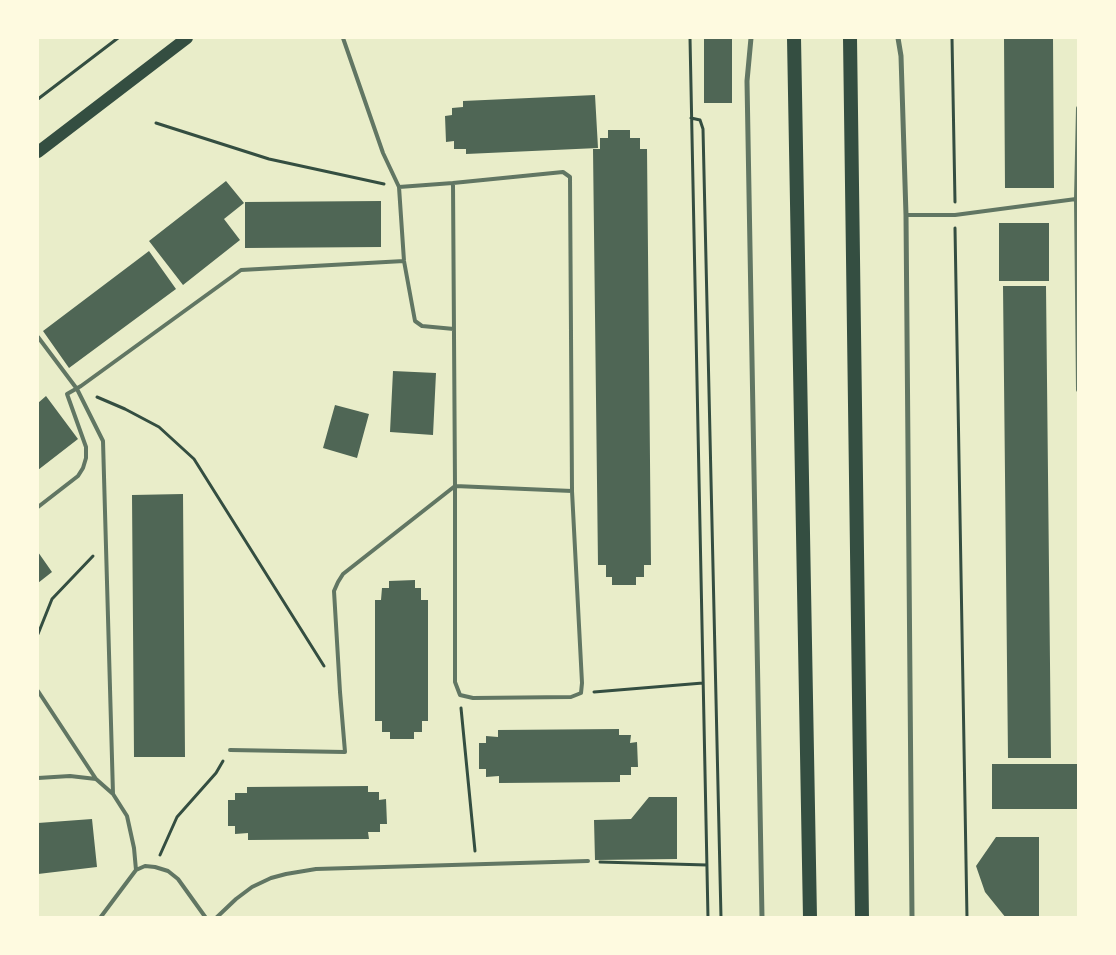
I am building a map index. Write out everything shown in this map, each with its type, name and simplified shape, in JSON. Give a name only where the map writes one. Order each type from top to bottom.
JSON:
[{"type":"highway","points":[[794,38],[810,918]]},
{"type":"highway","points":[[850,38],[862,918]]},
{"type":"main road","points":[[38,152],[187,38]]},
{"type":"street","points":[[750,38],[746,80],[762,918]]},
{"type":"street","points":[[898,38],[901,56],[906,214],[912,918]]},
{"type":"lane","points":[[343,38],[383,153],[399,187],[404,261],[415,321],[422,326],[454,329]]},
{"type":"lane","points":[[1078,108],[1076,199],[1078,390]]},
{"type":"lane","points":[[399,187],[563,172],[570,178],[572,492],[582,683],[581,693],[571,697],[473,698],[460,695],[455,682],[453,183]]},
{"type":"lane","points":[[906,214],[955,215],[1076,199]]},
{"type":"lane","points":[[38,507],[78,476],[86,458],[86,447],[67,394],[241,270],[404,261]]},
{"type":"lane","points":[[38,337],[79,387],[103,441],[113,794]]},
{"type":"lane","points":[[230,750],[345,752],[334,591],[343,574],[455,486],[572,492]]},
{"type":"lane","points":[[38,691],[96,779],[113,794],[127,816],[134,848],[136,870]]},
{"type":"lane","points":[[38,778],[70,776],[96,779]]},
{"type":"lane","points":[[216,918],[252,887],[271,878],[316,869],[588,861]]},
{"type":"lane","points":[[100,918],[136,870],[145,866],[168,871],[178,879],[206,918]]},
{"type":"path","points":[[38,100],[118,38]]},
{"type":"path","points":[[690,38],[708,918]]},
{"type":"path","points":[[952,38],[967,918]]},
{"type":"path","points":[[691,118],[700,120],[703,129],[721,918]]},
{"type":"path","points":[[156,124],[269,159],[399,187]]},
{"type":"path","points":[[79,387],[99,399],[125,409],[159,427],[194,459],[340,692]]},
{"type":"path","points":[[38,634],[52,599],[106,543]]},
{"type":"path","points":[[581,693],[703,683]]},
{"type":"path","points":[[460,695],[476,864]]},
{"type":"path","points":[[155,867],[177,816],[216,773],[230,750]]},
{"type":"path","points":[[588,861],[707,865]]},
{"type":"building","points":[[704,38],[732,38],[732,103],[704,103]]},
{"type":"building","points":[[1004,38],[1053,38],[1054,188],[1005,188]]},
{"type":"building","points":[[595,95],[598,148],[466,154],[466,149],[454,149],[454,141],[446,142],[445,116],[452,115],[452,108],[463,107],[463,101]]},
{"type":"building","points":[[608,130],[630,130],[630,138],[640,138],[640,149],[647,149],[651,565],[644,565],[644,577],[636,577],[636,585],[612,585],[612,577],[606,577],[606,565],[598,565],[593,149],[600,149],[600,138],[608,138]]},
{"type":"building","points":[[226,181],[244,203],[224,219],[240,240],[183,285],[149,241]]},
{"type":"building","points":[[381,201],[381,247],[245,248],[245,202]]},
{"type":"building","points":[[999,223],[1049,223],[1049,281],[999,281]]},
{"type":"building","points":[[149,251],[176,289],[69,368],[43,331]]},
{"type":"building","points":[[1003,286],[1046,286],[1051,758],[1008,758]]},
{"type":"building","points":[[393,371],[436,373],[433,435],[390,432]]},
{"type":"building","points":[[46,396],[78,439],[38,470],[38,403]]},
{"type":"building","points":[[335,405],[369,414],[357,458],[323,448]]},
{"type":"building","points":[[183,494],[185,757],[134,757],[132,495]]},
{"type":"building","points":[[38,552],[52,572],[38,583]]},
{"type":"building","points":[[415,580],[415,588],[421,588],[421,600],[428,600],[428,721],[422,721],[422,732],[414,732],[414,739],[390,739],[390,732],[382,732],[382,721],[375,721],[375,600],[381,600],[382,588],[389,588],[389,581]]},
{"type":"building","points":[[619,729],[619,735],[631,735],[630,743],[637,742],[638,767],[631,767],[631,775],[620,775],[620,782],[499,783],[499,776],[486,777],[486,769],[479,769],[479,743],[486,743],[486,736],[498,737],[498,730]]},
{"type":"building","points":[[992,764],[1078,764],[1078,809],[992,809]]},
{"type":"building","points":[[368,786],[368,792],[379,792],[379,800],[386,799],[387,824],[380,824],[380,832],[368,832],[369,839],[248,840],[248,833],[235,834],[235,826],[228,826],[228,800],[235,800],[235,793],[247,793],[247,787]]},
{"type":"building","points":[[649,797],[677,797],[677,859],[595,860],[594,820],[631,819]]},
{"type":"building","points":[[92,819],[97,867],[38,874],[38,823]]},
{"type":"building","points":[[996,837],[1039,837],[1039,918],[1006,918],[985,892],[976,866]]}]
